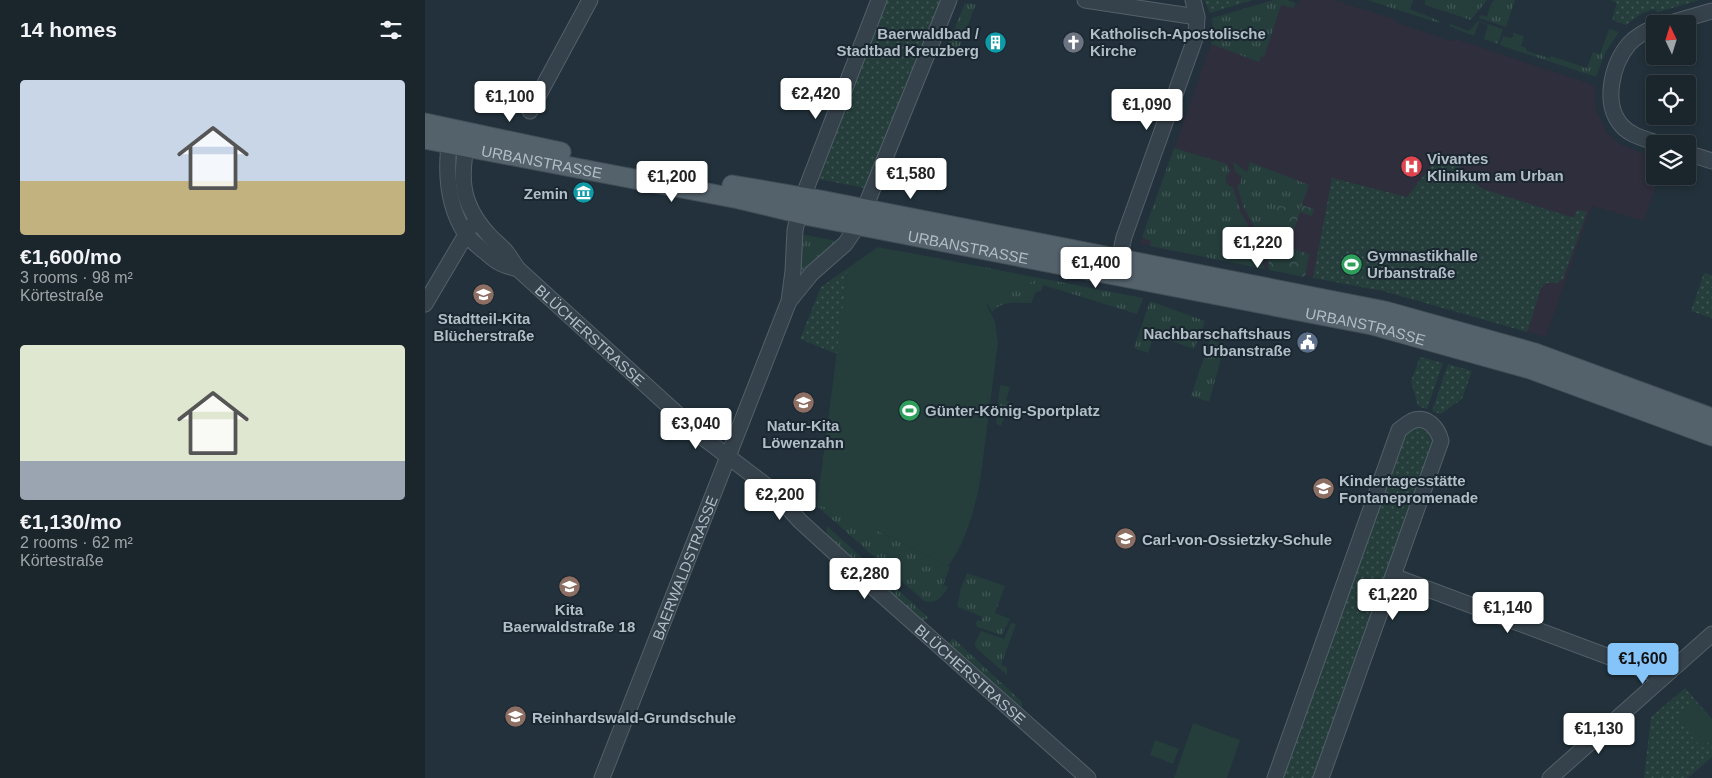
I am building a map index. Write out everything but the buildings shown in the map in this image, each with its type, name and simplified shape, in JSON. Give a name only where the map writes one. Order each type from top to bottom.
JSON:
[{"type":"main road","points":[[425,123],[459,138]]},
{"type":"main road","name":"URBANSTRASSE","points":[[459,138],[729,197],[801,205],[1117,267],[1396,331],[1530,369],[1712,436]]},
{"type":"main road","points":[[425,139],[459,138]]},
{"type":"main road","name":"URBANSTRASSE","points":[[1117,267],[1363,306],[1409,317],[1548,358],[1712,418]]},
{"type":"street","points":[[530,111],[590,0]]},
{"type":"street","name":"BAERWALDSTRASSE","points":[[602,778],[789,301],[795,230],[801,205],[879,0]]},
{"type":"street","name":"BAERWALDSTRASSE","points":[[789,301],[812,273],[845,244],[862,217],[949,0]]},
{"type":"street","points":[[1085,0],[1197,17]]},
{"type":"street","points":[[1117,267],[1124,237],[1196,36],[1197,17],[1193,0]]},
{"type":"street","points":[[1696,16],[1712,11]]},
{"type":"street","points":[[1646,33],[1629,44],[1621,56],[1613,78],[1611,102],[1615,117],[1629,132],[1646,139]]},
{"type":"street","name":"BLÜCHERSTRASSE","points":[[459,138],[464,191],[476,219],[489,236],[507,252],[518,269],[705,438],[772,490],[796,516],[847,564],[1088,778]]},
{"type":"street","name":"BLÜCHERSTRASSE","points":[[459,138],[447,162],[449,189],[455,213],[465,234],[498,263],[518,269]]},
{"type":"street","points":[[1696,156],[1712,161]]},
{"type":"street","points":[[425,304],[465,234],[476,219]]},
{"type":"street","points":[[1275,778],[1399,430],[1411,421],[1425,421],[1431,423],[1439,433],[1441,441],[1321,778]]},
{"type":"street","points":[[1393,576],[1663,677]]},
{"type":"street","points":[[1550,778],[1712,634]]},
{"type":"shaded area","name":"Vivantes Klinikum am Urban","points":[[1273,0],[1287,0],[1299,4],[1301,0],[1335,0],[1394,19],[1395,22],[1451,41],[1456,39],[1594,85],[1597,111],[1607,133],[1620,144],[1646,154],[1646,185],[1656,185],[1644,221],[1592,206],[1546,337],[1383,291],[1140,244],[1211,44],[1212,18]]},
{"type":"green space","points":[[883,0],[946,0],[870,189],[812,178]]},
{"type":"green space","points":[[1204,0],[1253,0],[1210,13]]},
{"type":"green space","points":[[1273,0],[1287,0],[1296,3],[1293,8],[1281,5],[1264,57],[1261,56],[1259,62],[1211,44],[1212,18]]},
{"type":"green space","points":[[1367,0],[1413,0],[1410,9],[1439,21],[1439,23]]},
{"type":"green space","points":[[1425,0],[1487,0],[1471,20],[1425,5]]},
{"type":"green space","points":[[1494,0],[1515,0],[1506,27],[1479,18],[1481,15],[1487,17]]},
{"type":"green space","points":[[1610,0],[1700,0],[1658,12],[1653,9],[1639,15],[1626,25],[1612,20],[1617,3]]},
{"type":"green space","points":[[965,3],[976,4],[956,56],[945,52]]},
{"type":"green space","points":[[1478,21],[1503,29],[1498,44],[1484,39],[1488,25],[1479,22],[1474,36],[1449,26],[1450,24],[1469,31]]},
{"type":"green space","points":[[1609,29],[1619,32],[1605,53],[1596,77],[1500,45],[1503,36],[1512,38],[1514,33],[1524,36],[1521,46],[1526,48],[1527,51],[1549,58],[1551,56],[1587,68],[1593,52],[1600,54]]},
{"type":"green space","points":[[1174,148],[1227,164],[1230,172],[1226,176],[1226,182],[1233,187],[1241,213],[1260,246],[1264,269],[1150,246],[1151,241],[1142,237]]},
{"type":"green space","points":[[1440,155],[1453,161],[1483,189],[1574,218],[1577,210],[1587,212],[1563,279],[1556,283],[1546,283],[1541,288],[1527,332],[1383,291],[1313,278],[1332,178],[1407,197]]},
{"type":"green space","points":[[1233,162],[1247,172],[1250,162],[1309,185],[1300,210],[1277,205],[1268,258],[1263,244],[1243,206],[1237,186],[1241,183],[1241,176],[1235,171]]},
{"type":"green space","points":[[1277,205],[1300,210],[1302,205],[1314,209],[1312,216],[1300,212],[1288,247],[1309,254],[1305,277],[1269,270],[1268,258]]},
{"type":"green space","points":[[800,234],[837,241],[803,271],[801,270]]},
{"type":"green space","points":[[878,247],[859,514],[876,530],[950,567],[943,585],[948,587],[941,597],[932,602],[924,601],[817,506],[848,268]]},
{"type":"green space","name":"Günter-König-Sportplatz","points":[[878,247],[1039,279],[986,303],[995,322],[998,342],[980,482],[964,537],[948,566],[876,530],[859,518],[859,514],[833,512],[833,508],[817,506],[848,268]]},
{"type":"green space","points":[[895,250],[1143,298],[1137,314],[1043,285],[1041,291],[1036,292],[1031,303],[1005,304],[992,312],[988,305]]},
{"type":"green space","points":[[848,268],[837,354],[800,339],[821,287]]},
{"type":"green space","points":[[1704,273],[1712,275],[1712,318],[1691,311]]},
{"type":"green space","points":[[1150,301],[1205,321],[1194,349],[1154,335],[1148,353],[1134,348]]},
{"type":"green space","points":[[1210,340],[1225,344],[1209,402],[1191,396]]},
{"type":"green space","points":[[1420,357],[1443,363],[1427,409],[1418,406],[1411,381]]},
{"type":"green space","points":[[1448,364],[1472,371],[1462,399],[1441,414],[1432,411]]},
{"type":"green space","points":[[1000,385],[1010,387],[1006,400],[1010,402],[1001,426],[996,424]]},
{"type":"green space","points":[[1412,428],[1426,429],[1430,433],[1432,445],[1314,778],[1282,778],[1405,435]]},
{"type":"green space","points":[[827,526],[929,618],[921,621],[826,537]]},
{"type":"green space","points":[[967,573],[1005,586],[995,613],[1010,619],[1002,635],[977,627],[977,620],[981,621],[983,617],[958,607],[960,591]]},
{"type":"green space","points":[[1011,623],[1016,624],[1001,665],[1007,667],[1007,675],[976,648],[975,643],[981,631],[1004,639]]},
{"type":"green space","points":[[953,638],[1022,702],[1022,711],[947,645]]},
{"type":"green space","points":[[1685,688],[1712,719],[1712,757],[1688,778],[1644,778],[1651,717]]},
{"type":"green space","points":[[1694,702],[1712,723],[1712,739],[1702,748],[1675,717]]},
{"type":"green space","points":[[1193,723],[1240,740],[1227,778],[1174,778]]},
{"type":"green space","points":[[1155,740],[1179,749],[1173,764],[1150,755]]},
{"type":"place","name":"Baerwaldbad / Stadtbad Kreuzberg","points":[[995,42]]},
{"type":"place","name":"Katholisch-Apostolische Kirche","points":[[1074,42]]},
{"type":"place","name":"Vivantes Klinikum am Urban","points":[[1411,167]]},
{"type":"place","name":"Zemin","points":[[584,193]]},
{"type":"place","name":"Gymnastikhalle Urbanstraße","points":[[1351,264]]},
{"type":"place","name":"Stadtteil-Kita Blücherstraße","points":[[484,295]]},
{"type":"place","name":"Nachbarschaftshaus Urbanstraße","points":[[1307,342]]},
{"type":"place","name":"Natur-Kita Löwenzahn","points":[[803,402]]},
{"type":"place","name":"Günter-König-Sportplatz","points":[[909,410]]},
{"type":"place","name":"Kindertagesstätte Fontanepromenade","points":[[1323,489]]},
{"type":"place","name":"Carl-von-Ossietzky-Schule","points":[[1126,539]]},
{"type":"place","name":"Kita Baerwaldstraße 18","points":[[569,586]]},
{"type":"place","name":"Reinhardswald-Grundschule","points":[[516,717]]}]
